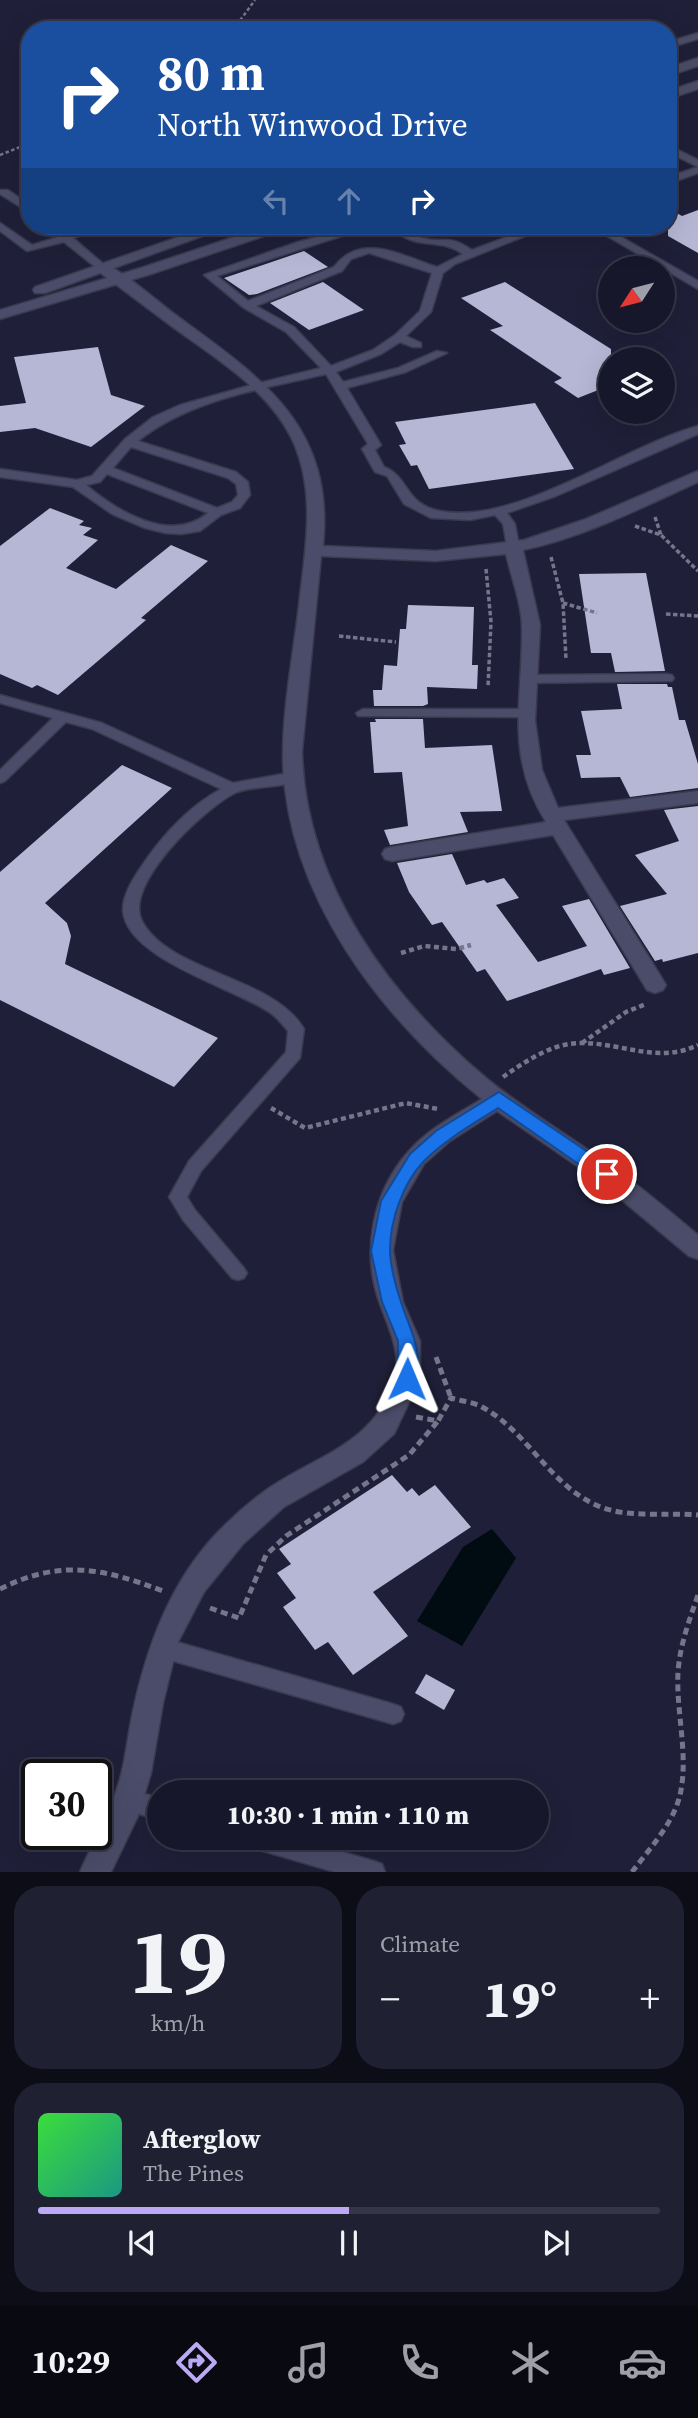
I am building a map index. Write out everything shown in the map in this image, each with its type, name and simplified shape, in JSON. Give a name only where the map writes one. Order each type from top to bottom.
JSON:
[{"type":"street","points":[[677,69],[698,62]]},
{"type":"street","points":[[677,93],[698,85]]},
{"type":"street","points":[[0,306],[197,235]]},
{"type":"street","points":[[0,315],[252,235]]},
{"type":"street","points":[[103,268],[259,386],[285,415],[300,438],[310,464],[316,490],[313,550],[295,727],[294,777],[300,820],[314,868],[337,918],[368,967],[408,1017],[447,1056],[519,1116],[607,1174],[698,1249]]},
{"type":"street","points":[[313,550],[384,557],[456,555],[513,546],[554,537],[605,518],[698,476]]},
{"type":"street","points":[[513,546],[531,625],[526,713],[532,770],[554,821],[655,985]]},
{"type":"street","points":[[392,854],[554,821],[698,797]]},
{"type":"street","points":[[95,1872],[128,1800],[163,1648],[194,1583],[233,1535],[275,1499],[354,1454],[385,1426],[407,1379],[408,1341],[391,1302],[381,1251],[390,1201],[416,1158],[442,1135],[464,1121],[493,1094]]},
{"type":"lane","points":[[677,42],[698,36]]},
{"type":"lane","points":[[677,153],[698,164]]},
{"type":"lane","points":[[677,178],[698,170]]},
{"type":"lane","points":[[4,192],[21,204]]},
{"type":"lane","points":[[0,205],[15,200]]},
{"type":"lane","points":[[0,226],[31,249],[76,235]]},
{"type":"lane","points":[[64,235],[103,268]]},
{"type":"lane","points":[[326,235],[209,275],[248,306],[294,332],[343,387],[375,445]]},
{"type":"lane","points":[[348,235],[369,248],[438,271]]},
{"type":"lane","points":[[409,235],[419,241],[453,242],[471,254]]},
{"type":"lane","points":[[0,473],[77,484],[96,479],[129,442],[157,420],[184,408],[259,386],[330,370],[377,352],[399,337],[425,312],[438,271],[451,262],[521,235]]},
{"type":"lane","points":[[610,235],[698,286]]},
{"type":"lane","points":[[248,306],[338,269],[347,257],[369,248]]},
{"type":"lane","points":[[399,337],[417,345]]},
{"type":"lane","points":[[343,387],[402,370],[441,353]]},
{"type":"lane","points":[[388,452],[385,446],[375,445],[368,449],[379,470],[393,469],[407,500],[423,511],[454,518],[498,510],[554,493],[698,430]]},
{"type":"lane","points":[[77,484],[96,501],[164,530],[181,531],[199,527],[217,512],[236,505],[244,495],[242,482],[232,475],[129,442]]},
{"type":"lane","points":[[104,470],[217,512]]},
{"type":"lane","points":[[498,510],[509,524],[513,546]]},
{"type":"lane","points":[[527,678],[667,678]]},
{"type":"lane","points":[[0,699],[97,726],[232,788]]},
{"type":"lane","points":[[363,713],[526,713]]},
{"type":"lane","points":[[0,778],[63,717]]},
{"type":"lane","points":[[237,1273],[189,1215],[178,1197],[195,1166],[294,1054],[296,1029],[276,1008],[157,949],[142,934],[131,911],[136,889],[150,864],[203,806],[232,788],[294,777]]},
{"type":"lane","points":[[163,1648],[393,1714]]},
{"type":"lane","points":[[128,1800],[147,1806]]},
{"type":"lane","points":[[298,1850],[374,1872]]},
{"type":"path","points":[[240,21],[255,0]]},
{"type":"path","points":[[0,155],[21,147]]},
{"type":"path","points":[[655,517],[661,535]]},
{"type":"path","points":[[635,526],[661,535],[698,571]]},
{"type":"path","points":[[551,556],[564,603],[566,659]]},
{"type":"path","points":[[485,568],[491,622],[488,687]]},
{"type":"path","points":[[564,603],[597,613]]},
{"type":"path","points":[[666,614],[685,613],[698,616]]},
{"type":"path","points":[[339,636],[396,642]]},
{"type":"path","points":[[401,953],[424,946],[457,949],[471,944]]},
{"type":"path","points":[[582,1043],[626,1012],[655,1001],[655,985]]},
{"type":"path","points":[[493,1094],[512,1070],[556,1047],[582,1043],[666,1055],[698,1045]]},
{"type":"path","points":[[255,1098],[305,1128],[405,1103],[453,1111],[464,1121]]},
{"type":"path","points":[[391,1412],[438,1421],[451,1398],[434,1352]]},
{"type":"path","points":[[451,1398],[481,1406],[508,1426],[570,1490],[598,1506],[646,1513],[698,1515]]},
{"type":"path","points":[[632,1872],[666,1827],[681,1791],[682,1748],[678,1674],[681,1645],[698,1595]]},
{"type":"shaded area","points":[[492,1529],[516,1558],[462,1646],[417,1621],[463,1547]]},
{"type":"building","points":[[698,210],[698,253],[668,236],[677,235],[677,213],[682,216]]},
{"type":"building","points":[[304,251],[328,267],[249,295],[224,278]]},
{"type":"building","points":[[323,282],[364,310],[309,330],[270,303]]},
{"type":"building","points":[[505,282],[608,347],[598,347],[598,390],[578,398],[554,382],[562,378],[490,330],[503,326],[461,298]]},
{"type":"building","points":[[98,347],[111,395],[145,406],[91,447],[35,428],[0,432],[0,406],[26,403],[14,357]]},
{"type":"building","points":[[535,403],[574,469],[429,489],[417,465],[411,466],[399,445],[406,444],[395,422]]},
{"type":"building","points":[[50,508],[84,521],[79,525],[92,528],[83,535],[98,540],[66,568],[116,589],[171,545],[208,561],[141,618],[146,620],[58,695],[37,685],[32,688],[0,674],[0,546]]},
{"type":"building","points":[[646,573],[665,671],[615,672],[611,653],[591,653],[579,574]]},
{"type":"building","points":[[408,605],[474,607],[472,665],[478,665],[477,689],[427,687],[428,704],[423,706],[374,706],[373,690],[382,690],[384,665],[397,666],[400,629],[406,629]]},
{"type":"building","points":[[617,684],[667,684],[672,687],[679,720],[685,720],[698,764],[698,788],[630,797],[620,777],[581,778],[576,755],[591,755],[581,711],[622,709]]},
{"type":"building","points":[[375,719],[423,719],[425,748],[492,745],[502,811],[460,812],[468,832],[390,845],[384,830],[408,826],[402,772],[374,773],[370,722],[376,722]]},
{"type":"building","points":[[122,765],[172,788],[45,903],[67,923],[71,936],[65,964],[218,1038],[174,1087],[0,1000],[0,872]]},
{"type":"building","points":[[698,806],[698,953],[663,962],[662,959],[655,961],[620,906],[667,894],[635,855],[679,841],[664,810]]},
{"type":"building","points":[[452,854],[466,885],[504,878],[519,898],[496,905],[538,962],[587,946],[562,906],[589,899],[630,968],[604,975],[601,969],[507,1001],[485,969],[477,972],[442,922],[432,925],[409,892],[397,863]]},
{"type":"building","points":[[392,1475],[407,1492],[412,1488],[419,1496],[435,1485],[471,1527],[373,1592],[408,1636],[353,1675],[328,1642],[315,1650],[283,1607],[296,1598],[277,1573],[291,1564],[279,1549]]},
{"type":"building","points":[[426,1674],[455,1690],[444,1710],[415,1693]]},
{"type":"route","points":[[407,1379],[408,1341],[391,1302],[381,1251],[390,1201],[416,1158],[442,1135],[499,1099],[519,1116],[607,1174]]}]
